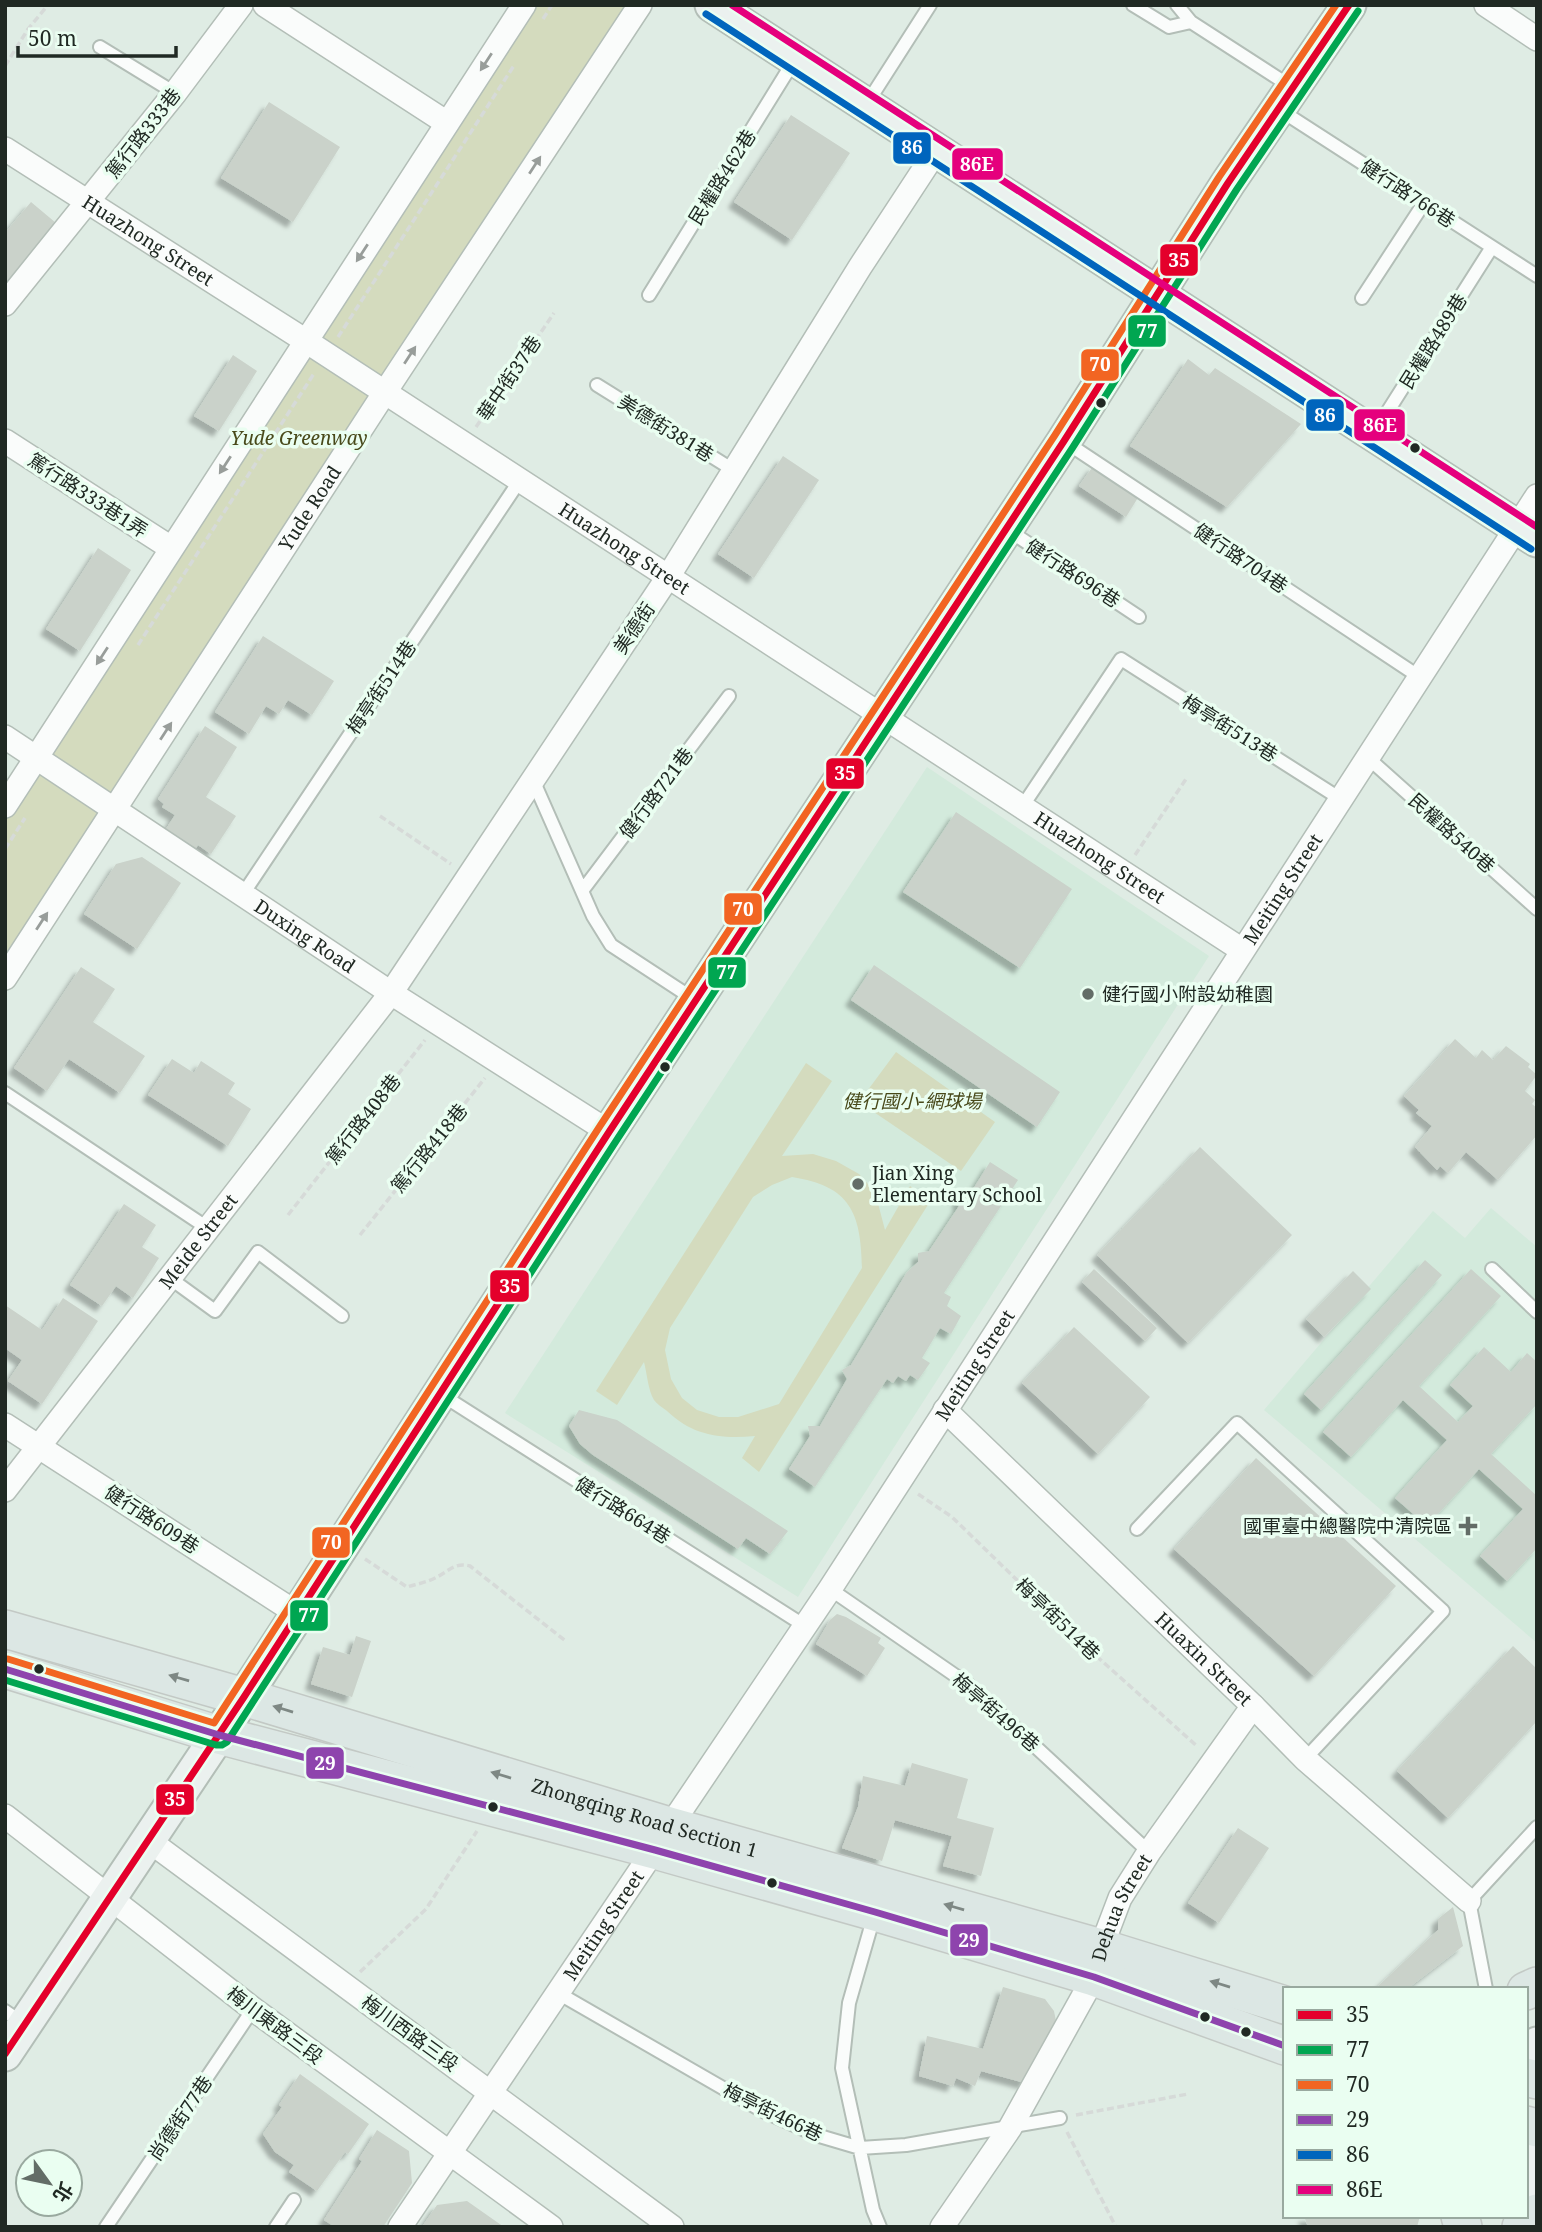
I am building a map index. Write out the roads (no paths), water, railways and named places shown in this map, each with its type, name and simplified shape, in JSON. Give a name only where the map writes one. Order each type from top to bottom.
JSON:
[{"type":"main road","name":"Zhongqing Road Section 1","points":[[5,1629],[244,1697],[875,1912],[1283,2005]]},
{"type":"main road","name":"Zhongqing Road Section 1","points":[[5,1669],[219,1735],[493,1807],[662,1838],[1097,1963],[1283,2045]]},
{"type":"main road","points":[[1521,2227],[1537,2213]]},
{"type":"street","name":"篤行路333巷","points":[[5,304],[175,93],[223,16],[241,5]]},
{"type":"street","points":[[265,5],[447,122]]},
{"type":"street","points":[[5,806],[524,5]]},
{"type":"street","name":"Yude Road","points":[[5,978],[640,5]]},
{"type":"street","points":[[712,5],[1527,533]]},
{"type":"street","points":[[5,2054],[15,2018],[109,1898],[219,1735],[609,1132],[1349,5]]},
{"type":"street","points":[[1486,5],[1537,39]]},
{"type":"street","name":"Huazhong Street","points":[[5,149],[327,354],[1242,950]]},
{"type":"street","name":"美德街","points":[[391,993],[668,577],[860,267],[936,151]]},
{"type":"street","name":"篤行路333巷1弄","points":[[5,441],[172,548]]},
{"type":"street","name":"Meiting Street","points":[[400,2227],[830,1589],[1418,676],[1527,533],[1537,496]]},
{"type":"street","name":"Duxing Road","points":[[5,737],[116,808],[391,993],[609,1132]]},
{"type":"street","name":"Meide Street","points":[[5,1490],[391,993]]},
{"type":"street","name":"Huaxin Street","points":[[944,1410],[1306,1759],[1469,1901]]},
{"type":"street","name":"健行路609巷","points":[[5,1424],[298,1614]]},
{"type":"street","name":"Dehua Street","points":[[942,2227],[1010,2128],[1097,1963],[1120,1898],[1149,1852],[1253,1706]]},
{"type":"street","name":"梅川東路三段","points":[[5,1816],[253,2008],[449,2153],[527,2220],[551,2227]]},
{"type":"street","name":"梅川西路三段","points":[[148,1840],[672,2227]]},
{"type":"street","points":[[1528,2182],[1537,2157]]},
{"type":"lane","points":[[866,105],[930,5]]},
{"type":"lane","points":[[1133,5],[1169,27],[1191,22],[1177,5]]},
{"type":"lane","name":"健行路766巷","points":[[1191,22],[1424,204],[1537,276]]},
{"type":"lane","points":[[100,47],[175,93]]},
{"type":"lane","name":"民權路462巷","points":[[649,295],[795,59]]},
{"type":"lane","points":[[1362,298],[1424,204]]},
{"type":"lane","name":"民權路489巷","points":[[1374,434],[1492,247]]},
{"type":"lane","name":"美德街381巷","points":[[597,385],[735,471]]},
{"type":"lane","name":"健行路704巷","points":[[1064,441],[1418,676]]},
{"type":"lane","name":"梅亭街514巷","points":[[243,894],[520,480]]},
{"type":"lane","name":"健行路696巷","points":[[1006,529],[1139,617]]},
{"type":"lane","name":"梅亭街513巷","points":[[1022,807],[1121,659],[1339,798]]},
{"type":"lane","name":"健行路721巷","points":[[582,891],[730,696]]},
{"type":"lane","name":"民權路540巷","points":[[1367,757],[1537,909]]},
{"type":"lane","points":[[533,780],[593,916],[611,945],[696,1000]]},
{"type":"lane","points":[[5,1093],[209,1229]]},
{"type":"lane","points":[[171,1279],[215,1311],[258,1252],[342,1316]]},
{"type":"lane","points":[[1492,1269],[1537,1312]]},
{"type":"lane","name":"健行路664巷","points":[[440,1394],[805,1626]]},
{"type":"lane","points":[[1137,1529],[1237,1423],[1443,1611],[1306,1759]]},
{"type":"lane","name":"梅亭街496巷","points":[[830,1589],[969,1685],[1149,1852]]},
{"type":"lane","points":[[1486,1987],[1469,1901],[1537,1827]]},
{"type":"lane","points":[[875,1912],[849,2003],[842,2068],[873,2210],[880,2227]]},
{"type":"lane","name":"梅亭街466巷","points":[[558,1993],[761,2110],[816,2135],[860,2148],[906,2146],[1060,2118]]},
{"type":"lane","name":"尚德街77巷","points":[[107,2227],[253,2008]]},
{"type":"lane","points":[[276,2227],[294,2200]]},
{"type":"place","name":"健行國小附設幼稚園","points":[[1088,994]]},
{"type":"place","name":"Jian Xing Elementary School","points":[[858,1184]]},
{"type":"place","name":"國軍臺中總醫院中清院區","points":[[1468,1526]]},
{"type":"park label","name":"Yude Greenway","points":[[299,438]]},
{"type":"park label","name":"健行國小-網球場","points":[[912,1101]]}]
